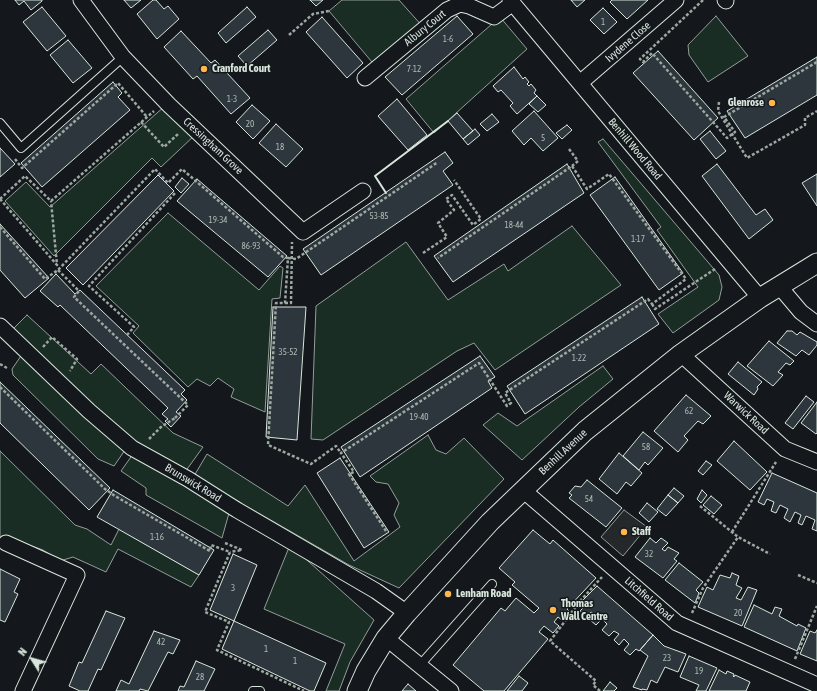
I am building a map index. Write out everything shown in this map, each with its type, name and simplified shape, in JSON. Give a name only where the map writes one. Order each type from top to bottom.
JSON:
[{"type":"street","name":"Cressingham Grove","points":[[81,0],[123,57],[166,101],[303,232],[363,191]]},
{"type":"street","name":"Ivydene Close","points":[[580,83],[676,0]]},
{"type":"street","name":"Benhill Wood Road","points":[[511,2],[760,298]]},
{"type":"street","name":"Albury Court","points":[[365,78],[447,10],[460,4],[469,6],[494,17],[511,2]]},
{"type":"street","name":"Benhill Avenue","points":[[357,691],[366,671],[386,638],[407,613],[490,522],[585,431],[681,354],[760,298],[817,263]]},
{"type":"street","points":[[779,286],[801,312],[817,324]]},
{"type":"street","name":"Brunswick Road","points":[[0,326],[115,435],[137,451],[188,479],[237,510],[376,591],[407,613]]},
{"type":"street","name":"Warwick Road","points":[[681,354],[785,449],[817,462]]},
{"type":"street","name":"Litchfield Road","points":[[523,490],[677,623],[817,685]]},
{"type":"street","points":[[6,543],[77,575],[23,691]]},
{"type":"street","points":[[386,638],[451,691]]},
{"type":"lane","points":[[0,123],[21,148],[123,57]]},
{"type":"lane","points":[[420,665],[492,584]]},
{"type":"lane","points":[[253,691],[260,691]]},
{"type":"path","points":[[703,0],[640,59],[643,62],[652,53],[727,138],[735,132],[724,117],[817,62]]},
{"type":"path","points":[[289,36],[313,14],[329,11]]},
{"type":"path","points":[[118,83],[147,117]]},
{"type":"path","points":[[51,200],[166,101]]},
{"type":"path","points":[[718,102],[718,111],[747,158],[805,125],[805,118],[817,110]]},
{"type":"path","points":[[141,122],[164,147],[189,123]]},
{"type":"path","points":[[438,258],[572,166],[578,161],[569,149]]},
{"type":"path","points":[[0,227],[45,279],[58,270],[155,169],[168,183],[182,169],[283,257],[296,259],[438,162]]},
{"type":"path","points":[[572,166],[587,189],[609,174],[686,279],[652,304]]},
{"type":"path","points":[[25,176],[51,200],[57,265],[0,199],[25,176]]},
{"type":"path","points":[[423,253],[447,236],[438,223],[454,210],[446,199],[452,195],[473,225],[481,219],[454,180]]},
{"type":"path","points":[[127,335],[134,327],[89,286],[176,192]]},
{"type":"path","points":[[292,240],[291,304],[276,303],[268,445],[311,464],[336,446],[354,472],[349,474],[386,531]]},
{"type":"path","points":[[285,303],[288,258]]},
{"type":"path","points":[[341,453],[479,363],[507,406],[511,403],[505,393],[648,299],[655,309],[728,260]]},
{"type":"path","points":[[58,270],[79,291],[74,297],[188,405],[175,418],[161,427],[137,451]]},
{"type":"path","points":[[33,358],[52,337],[77,359],[61,384]]},
{"type":"path","points":[[0,364],[7,368]]},
{"type":"path","points":[[0,387],[105,489],[115,496],[210,551],[211,545],[230,552],[242,550],[225,543]]},
{"type":"path","points":[[732,532],[785,449]]},
{"type":"path","points":[[700,506],[738,537],[770,554]]},
{"type":"path","points":[[685,627],[703,588],[738,537]]},
{"type":"path","points":[[230,552],[205,612],[229,622],[217,650],[304,691]]},
{"type":"path","points":[[600,691],[593,686],[596,681],[550,641],[581,600],[612,566]]},
{"type":"path","points":[[798,575],[817,583]]},
{"type":"path","points":[[789,673],[817,606]]},
{"type":"green space","points":[[342,0],[399,0],[424,28],[377,68],[329,11]]},
{"type":"green space","points":[[716,16],[748,56],[708,82],[689,55],[688,45]]},
{"type":"green space","points":[[500,17],[527,49],[434,133],[406,99]]},
{"type":"green space","points":[[165,106],[196,134],[161,167],[152,158],[54,256],[5,201],[26,182],[50,207]]},
{"type":"green space","points":[[603,139],[719,275],[722,287],[719,300],[673,333],[658,314],[698,287],[657,230],[661,227],[598,142]]},
{"type":"green space","points":[[168,213],[259,290],[280,266],[283,268],[280,298],[272,299],[265,412],[231,397],[234,389],[218,378],[210,386],[197,379],[188,387],[133,333],[139,326],[96,286]]},
{"type":"green space","points":[[572,226],[621,285],[495,370],[474,343],[457,351],[323,440],[311,439],[316,306],[406,242],[448,300],[504,264],[508,271]]},
{"type":"green space","points":[[27,315],[91,374],[101,364],[173,433],[203,447],[185,472],[135,444],[11,331]]},
{"type":"green space","points":[[23,353],[125,450],[114,466],[98,459],[13,375],[12,369]]},
{"type":"green space","points":[[603,366],[613,379],[579,407],[522,460],[483,425],[498,413],[517,426]]},
{"type":"green space","points":[[428,435],[436,450],[446,454],[464,438],[504,479],[399,588],[349,565],[194,476],[207,454],[288,506],[305,485],[354,561],[400,527],[394,515],[399,503],[388,484],[376,482],[370,476]]},
{"type":"green space","points":[[0,451],[75,525],[87,529],[111,545],[119,529],[199,575],[191,587],[118,549],[106,572],[73,557],[60,561],[43,550],[4,536],[0,541]]},
{"type":"green space","points":[[133,454],[186,483],[229,513],[222,538],[146,495],[146,488],[121,471]]},
{"type":"green space","points":[[290,545],[374,620],[350,662],[339,691],[326,691],[345,644],[264,609]]},
{"type":"shaded area","name":"Staff","points":[[624,510],[647,527],[623,556],[601,537]]},
{"type":"building","points":[[15,0],[42,1],[31,10],[24,1],[19,5]]},
{"type":"building","points":[[124,0],[141,0],[131,8]]},
{"type":"building","points":[[153,0],[156,0],[164,9],[168,6],[179,19],[157,39],[137,14]]},
{"type":"building","points":[[310,0],[323,0],[316,6]]},
{"type":"building","points":[[571,0],[585,0],[577,7]]},
{"type":"building","points":[[612,0],[648,0],[627,19],[610,2]]},
{"type":"building","points":[[42,7],[66,36],[47,51],[23,22]]},
{"type":"building","points":[[247,7],[256,17],[226,43],[218,33]]},
{"type":"building","points":[[603,8],[617,22],[604,34],[590,20]]},
{"type":"building","points":[[457,16],[473,34],[402,95],[385,77]]},
{"type":"building","points":[[322,17],[363,63],[347,78],[306,32]]},
{"type":"building","points":[[268,30],[277,40],[247,66],[238,56]]},
{"type":"building","name":"Cranford Court","points":[[181,31],[211,63],[215,60],[250,98],[231,114],[197,76],[193,79],[164,47]]},
{"type":"building","points":[[68,40],[92,68],[73,83],[50,55]]},
{"type":"building","name":"Glenrose","points":[[658,51],[718,118],[694,140],[633,73]]},
{"type":"building","name":"Glenrose","points":[[817,57],[817,95],[745,138],[727,111]]},
{"type":"building","points":[[514,67],[523,79],[525,77],[529,82],[527,84],[529,86],[531,84],[536,90],[534,93],[537,96],[517,114],[510,106],[513,103],[501,90],[498,92],[493,86]]},
{"type":"building","points":[[113,82],[122,93],[118,97],[130,110],[42,187],[21,163]]},
{"type":"building","points":[[537,96],[546,105],[538,112],[529,104]]},
{"type":"building","points":[[397,99],[427,135],[408,150],[378,116]]},
{"type":"building","points":[[252,105],[270,121],[253,139],[236,122]]},
{"type":"building","points":[[534,111],[558,138],[543,151],[531,138],[524,145],[512,131]]},
{"type":"building","points":[[457,113],[473,131],[463,139],[448,121]]},
{"type":"building","points":[[492,114],[499,122],[487,131],[480,124]]},
{"type":"building","points":[[276,124],[303,149],[286,167],[259,143]]},
{"type":"building","points":[[567,125],[572,130],[562,139],[556,133]]},
{"type":"building","points":[[475,129],[480,135],[468,145],[463,139]]},
{"type":"building","points":[[710,131],[726,151],[716,159],[700,139]]},
{"type":"building","points":[[0,148],[15,164],[0,177]]},
{"type":"building","points":[[445,152],[453,163],[443,171],[453,185],[321,275],[303,249]]},
{"type":"building","points":[[567,164],[584,193],[453,282],[434,256]]},
{"type":"building","points":[[717,164],[756,215],[765,209],[773,220],[749,239],[702,176]]},
{"type":"building","points":[[817,174],[817,206],[802,183]]},
{"type":"building","points":[[158,175],[174,191],[83,285],[66,268]]},
{"type":"building","points":[[615,177],[683,273],[659,290],[590,195]]},
{"type":"building","points":[[182,178],[189,184],[181,193],[175,187]]},
{"type":"building","points":[[197,179],[287,256],[268,277],[177,201]]},
{"type":"building","points":[[0,224],[49,278],[25,298],[0,270]]},
{"type":"building","points":[[56,274],[75,294],[80,290],[185,390],[181,394],[187,400],[176,412],[181,416],[171,427],[165,421],[168,419],[162,414],[168,408],[60,305],[58,307],[40,291]]},
{"type":"building","points":[[642,297],[659,324],[525,414],[507,386]]},
{"type":"building","points":[[273,307],[306,307],[297,440],[266,437]]},
{"type":"building","points":[[787,331],[792,331],[797,335],[800,332],[817,342],[817,345],[809,355],[802,350],[796,356],[777,343]]},
{"type":"building","points":[[769,341],[794,361],[790,365],[786,363],[778,372],[783,375],[773,386],[747,366]]},
{"type":"building","points":[[480,356],[495,377],[488,381],[492,388],[360,477],[341,447]]},
{"type":"building","points":[[738,362],[762,382],[757,387],[758,389],[754,395],[728,374]]},
{"type":"building","points":[[0,382],[110,488],[89,510],[0,423]]},
{"type":"building","points":[[686,395],[711,416],[703,424],[698,421],[684,436],[688,440],[678,452],[654,431]]},
{"type":"building","points":[[806,396],[814,402],[793,429],[785,423]]},
{"type":"building","points":[[817,402],[817,433],[816,434],[801,423]]},
{"type":"building","points":[[643,432],[663,448],[648,465],[645,462],[639,470],[623,456]]},
{"type":"building","points":[[734,441],[767,472],[750,490],[717,461]]},
{"type":"building","points":[[619,453],[642,473],[631,486],[626,482],[617,494],[599,479]]},
{"type":"building","points":[[340,458],[389,532],[364,548],[317,473]]},
{"type":"building","points":[[706,461],[712,465],[703,475],[698,471]]},
{"type":"building","points":[[772,473],[817,493],[817,531],[812,529],[815,520],[806,516],[802,525],[798,523],[801,515],[795,512],[790,522],[784,518],[788,509],[780,505],[776,513],[771,511],[774,502],[767,499],[764,505],[758,502]]},
{"type":"building","points":[[587,480],[622,508],[606,527],[569,498],[572,495],[569,493],[575,486],[581,487]]},
{"type":"building","points":[[674,488],[684,496],[678,503],[668,495]]},
{"type":"building","points":[[113,490],[214,550],[199,575],[97,517]]},
{"type":"building","points":[[702,490],[707,495],[701,503],[697,499]]},
{"type":"building","points":[[668,495],[678,503],[666,516],[657,509]]},
{"type":"building","points":[[711,496],[722,505],[714,514],[703,505]]},
{"type":"building","points":[[647,503],[658,512],[649,522],[639,513]]},
{"type":"building","name":"Thomas Wall Centre","points":[[533,530],[550,544],[553,540],[596,578],[567,609],[570,612],[563,621],[558,617],[554,622],[559,626],[553,633],[544,626],[539,632],[548,639],[504,691],[484,691],[453,665],[501,608],[505,611],[516,598],[534,613],[539,608],[512,585],[515,582],[499,568]]},
{"type":"building","points":[[650,538],[656,543],[661,538],[668,543],[662,549],[665,551],[668,547],[679,553],[674,559],[677,561],[663,578],[635,557]]},
{"type":"building","points":[[233,554],[257,565],[234,621],[210,610]]},
{"type":"building","points":[[679,563],[703,582],[696,590],[699,593],[695,603],[665,580]]},
{"type":"building","points":[[0,569],[20,579],[14,592],[18,594],[5,622],[0,620]]},
{"type":"building","points":[[732,573],[739,576],[736,585],[742,588],[736,598],[741,600],[748,587],[757,590],[742,626],[698,607],[707,587],[713,590],[720,575],[730,578]]},
{"type":"building","points":[[597,586],[653,635],[639,651],[636,649],[630,655],[624,650],[629,644],[624,639],[619,645],[614,640],[619,634],[614,631],[609,636],[602,630],[607,624],[602,619],[596,625],[590,620],[595,615],[591,612],[587,617],[580,611],[585,606],[581,602]]},
{"type":"building","points":[[754,605],[772,614],[775,607],[782,609],[779,616],[797,626],[798,624],[806,628],[797,651],[744,627]]},
{"type":"building","points":[[106,611],[125,618],[101,670],[98,669],[88,691],[80,691],[69,686],[79,662],[82,663]]},
{"type":"building","points":[[234,621],[326,663],[314,691],[310,691],[222,649]]},
{"type":"building","points":[[817,630],[817,661],[800,654],[810,631],[815,633]]},
{"type":"building","points":[[154,631],[180,640],[173,654],[168,652],[148,691],[140,689],[139,691],[116,691],[121,680],[129,684]]},
{"type":"building","points":[[653,635],[664,646],[686,654],[678,672],[665,667],[657,683],[651,680],[647,690],[642,690],[633,687],[648,656],[640,650]]},
{"type":"building","points":[[689,656],[717,668],[706,691],[696,691],[699,685],[680,677]]},
{"type":"building","points":[[196,661],[215,669],[204,691],[178,691],[180,686],[184,687]]},
{"type":"building","points":[[719,670],[726,674],[727,671],[734,674],[734,677],[735,675],[750,682],[746,691],[709,691]]},
{"type":"building","points":[[519,676],[528,683],[522,691],[507,691]]},
{"type":"building","points":[[610,682],[617,688],[614,691],[603,691]]},
{"type":"building","points":[[408,684],[416,691],[402,691]]},
{"type":"wall","points":[[386,193],[375,176],[448,121]]},
{"type":"place","name":"Cranford Court","points":[[204,69]]},
{"type":"place","name":"Glenrose","points":[[772,103]]},
{"type":"place","name":"Staff","points":[[624,532]]},
{"type":"place","name":"Lenham Road","points":[[448,594]]},
{"type":"place","name":"Thomas Wall Centre","points":[[553,610]]}]
